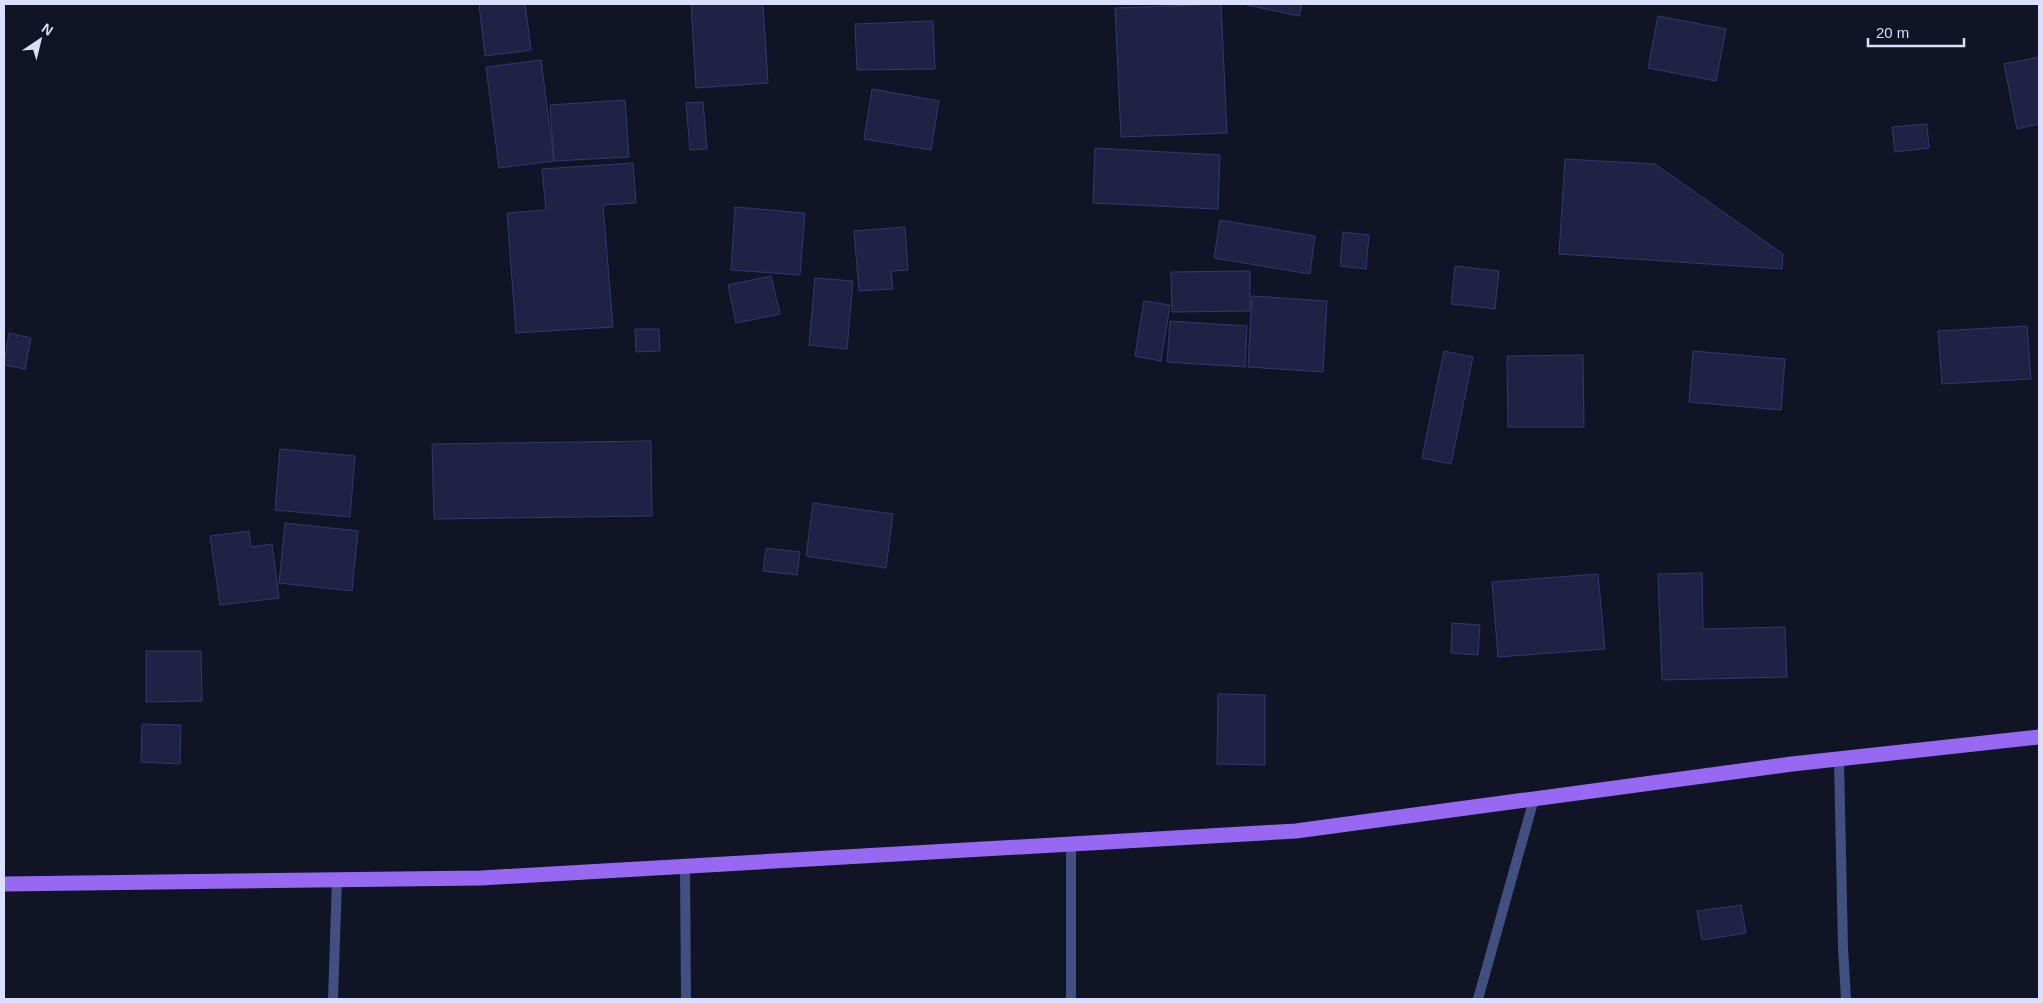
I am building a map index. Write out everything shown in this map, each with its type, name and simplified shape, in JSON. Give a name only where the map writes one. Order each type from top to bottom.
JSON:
[{"type":"main road","points":[[4,884],[481,878],[1296,831],[1839,759],[2039,737]]},
{"type":"street","points":[[1839,759],[1843,948],[1846,999]]},
{"type":"street","points":[[1478,999],[1534,799]]},
{"type":"street","points":[[1072,844],[1072,999]]},
{"type":"street","points":[[685,866],[686,999]]},
{"type":"street","points":[[333,999],[337,879]]},
{"type":"building","points":[[479,4],[525,4],[531,50],[485,56]]},
{"type":"building","points":[[691,4],[763,4],[768,83],[696,88]]},
{"type":"building","points":[[1221,4],[1227,133],[1121,137],[1115,8]]},
{"type":"building","points":[[1242,4],[1302,4],[1299,16]]},
{"type":"building","points":[[1658,16],[1726,29],[1716,81],[1648,68]]},
{"type":"building","points":[[933,21],[935,69],[857,70],[855,24]]},
{"type":"building","points":[[2039,57],[2039,124],[2017,129],[2004,64]]},
{"type":"building","points":[[541,60],[554,161],[499,168],[486,67]]},
{"type":"building","points":[[872,89],[939,101],[931,150],[864,139]]},
{"type":"building","points":[[625,100],[629,157],[554,161],[550,105]]},
{"type":"building","points":[[703,102],[707,149],[690,150],[686,103]]},
{"type":"building","points":[[1927,124],[1929,148],[1895,152],[1892,127]]},
{"type":"building","points":[[1095,148],[1220,155],[1218,209],[1093,203]]},
{"type":"building","points":[[1565,159],[1655,164],[1783,254],[1782,269],[1559,254]]},
{"type":"building","points":[[633,163],[636,203],[603,205],[613,327],[516,333],[507,213],[546,210],[542,169]]},
{"type":"building","points":[[735,207],[805,213],[800,275],[731,270]]},
{"type":"building","points":[[1220,220],[1315,236],[1310,274],[1214,258]]},
{"type":"building","points":[[905,227],[908,270],[891,271],[893,289],[859,291],[854,231]]},
{"type":"building","points":[[1343,232],[1369,235],[1366,269],[1340,266]]},
{"type":"building","points":[[1455,266],[1499,271],[1495,309],[1451,304]]},
{"type":"building","points":[[1250,271],[1250,311],[1172,312],[1171,272]]},
{"type":"building","points":[[771,276],[780,314],[736,323],[728,285]]},
{"type":"building","points":[[815,278],[853,281],[847,349],[809,345]]},
{"type":"building","points":[[1252,296],[1327,301],[1323,372],[1248,367]]},
{"type":"building","points":[[1144,301],[1170,305],[1161,361],[1135,356]]},
{"type":"building","points":[[1170,321],[1247,326],[1245,367],[1167,362]]},
{"type":"building","points":[[2027,326],[2031,379],[1942,384],[1938,331]]},
{"type":"building","points":[[635,329],[659,329],[660,351],[636,352]]},
{"type":"building","points":[[9,333],[31,338],[25,369],[4,365]]},
{"type":"building","points":[[1444,351],[1473,357],[1451,464],[1422,458]]},
{"type":"building","points":[[1693,351],[1785,359],[1781,410],[1689,402]]},
{"type":"building","points":[[1583,355],[1584,427],[1508,427],[1507,356]]},
{"type":"building","points":[[651,441],[652,516],[434,519],[432,444]]},
{"type":"building","points":[[280,449],[355,456],[350,517],[275,510]]},
{"type":"building","points":[[813,503],[893,514],[886,568],[806,556]]},
{"type":"building","points":[[285,523],[358,531],[352,591],[279,583]]},
{"type":"building","points":[[249,531],[251,547],[272,544],[279,598],[220,605],[210,536]]},
{"type":"building","points":[[766,548],[800,552],[797,575],[763,571]]},
{"type":"building","points":[[1702,573],[1703,629],[1785,627],[1787,677],[1662,680],[1658,574]]},
{"type":"building","points":[[1598,574],[1605,649],[1498,657],[1492,582]]},
{"type":"building","points":[[1452,623],[1480,625],[1478,655],[1451,653]]},
{"type":"building","points":[[146,651],[201,651],[202,701],[146,702]]},
{"type":"building","points":[[1218,694],[1265,695],[1265,765],[1217,764]]},
{"type":"building","points":[[142,724],[181,725],[180,764],[141,762]]},
{"type":"building","points":[[1741,905],[1746,933],[1702,940],[1697,911]]}]
